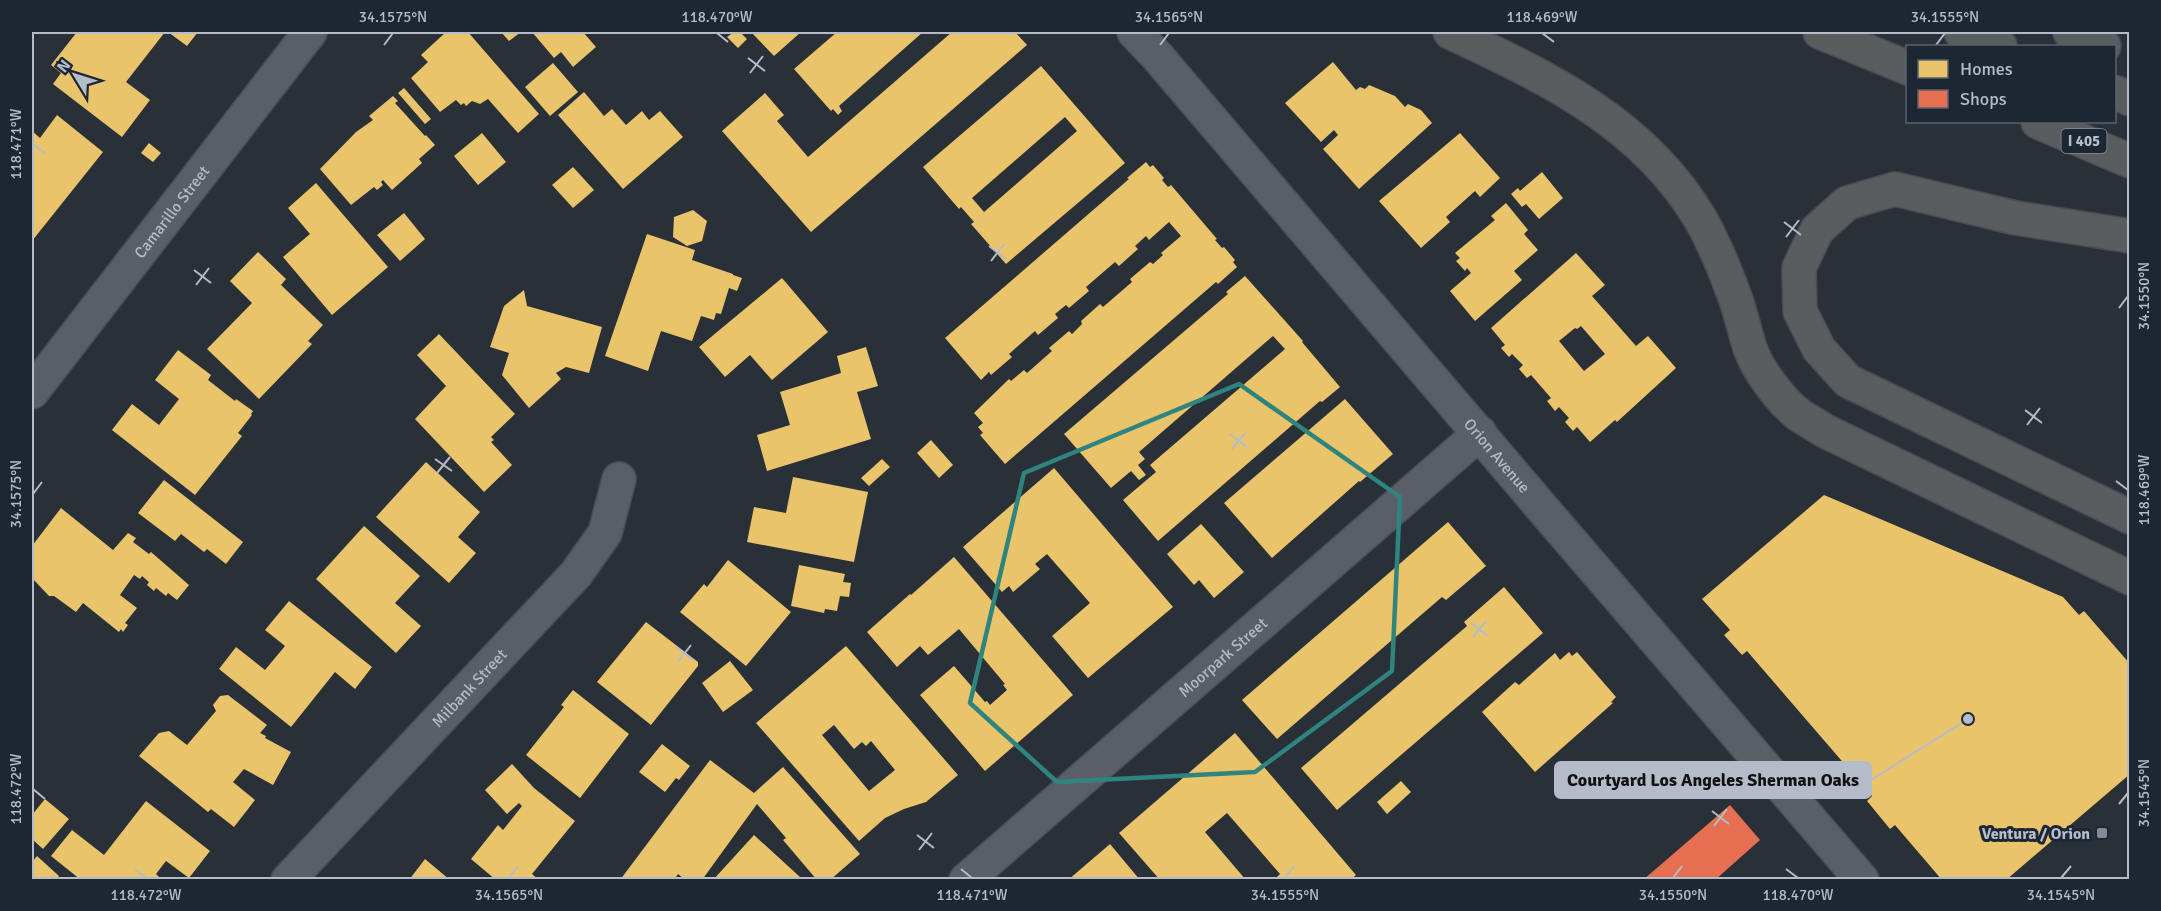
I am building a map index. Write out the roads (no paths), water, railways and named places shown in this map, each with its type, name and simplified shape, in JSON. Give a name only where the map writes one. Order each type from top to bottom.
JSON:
[{"type":"highway","points":[[1450,32],[1555,83],[1600,112],[1644,147],[1673,180],[1700,220],[1719,255],[1737,301],[1751,351],[1770,384],[1797,413],[1825,430],[2130,578]]},
{"type":"highway","points":[[1820,32],[1906,67]]},
{"type":"highway","points":[[1961,32],[1997,45]]},
{"type":"highway","points":[[2070,32],[2102,45]]},
{"type":"highway","points":[[2116,51],[2130,58]]},
{"type":"highway","points":[[2116,92],[2130,99]]},
{"type":"highway","name":"I 405","points":[[2040,123],[2130,161]]},
{"type":"highway","points":[[2130,236],[2016,218],[1895,189],[1847,203],[1817,230],[1799,268],[1800,311],[1818,349],[1848,381],[2130,518]]},
{"type":"street","name":"Camarillo Street","points":[[32,392],[310,32]]},
{"type":"street","name":"Orion Avenue","points":[[1134,32],[1862,879]]},
{"type":"street","name":"Moorpark Street","points":[[966,879],[1480,433]]},
{"type":"street","name":"Milbank Street","points":[[288,879],[576,574],[605,533],[619,479]]},
{"type":"place","name":"Courtyard Los Angeles Sherman Oaks","points":[[1968,719]]},
{"type":"place","name":"Ventura / Orion","points":[[2102,833]]}]
